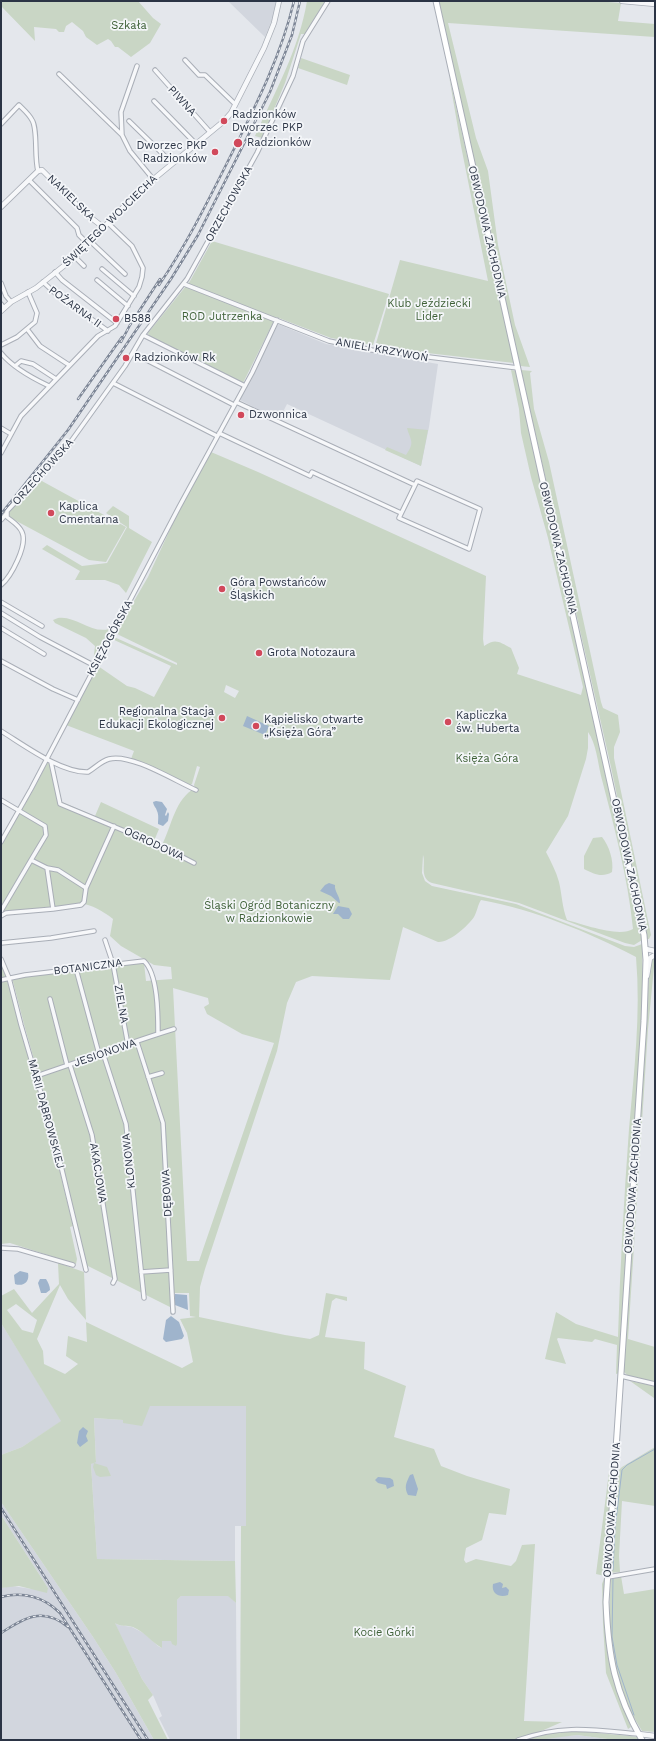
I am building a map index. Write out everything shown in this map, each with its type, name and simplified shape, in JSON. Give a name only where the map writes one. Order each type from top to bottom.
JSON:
[{"type":"main road","name":"OBWODOWA ZACHODNIA","points":[[436,1],[637,898],[646,951],[646,985],[606,1602],[609,1648],[613,1670],[623,1701],[642,1740]]},
{"type":"street","name":"ŚWIĘTEGO WOJCIECHA","points":[[2,307],[43,282],[75,257],[103,227],[153,179],[224,121],[231,113],[234,104],[264,48],[274,23],[278,1]]},
{"type":"street","name":"ORZECHOWSKA","points":[[1,520],[64,451],[113,383],[143,335],[184,284],[257,153],[293,76],[303,41],[328,1]]},
{"type":"street","points":[[622,1],[655,4]]},
{"type":"street","points":[[185,60],[199,74],[206,75],[234,104]]},
{"type":"street","points":[[122,135],[121,112],[137,66]]},
{"type":"street","name":"PIWNA","points":[[154,70],[210,132]]},
{"type":"street","points":[[58,74],[122,135],[130,151],[153,179]]},
{"type":"street","points":[[154,102],[196,144]]},
{"type":"street","points":[[1,124],[19,106],[33,121],[36,162],[39,170],[1,207]]},
{"type":"street","points":[[129,121],[172,163]]},
{"type":"street","name":"NAKIELSKA","points":[[39,170],[44,171],[85,213],[103,227]]},
{"type":"street","points":[[29,180],[77,228],[79,235],[125,274]]},
{"type":"street","points":[[1,453],[21,416],[98,336],[108,331],[117,323],[134,296],[144,269],[132,246],[108,223]]},
{"type":"street","points":[[75,257],[84,266]]},
{"type":"street","points":[[102,269],[134,296]]},
{"type":"street","points":[[55,272],[62,280],[117,323]]},
{"type":"street","points":[[97,280],[128,306]]},
{"type":"street","name":"POŻARNA II","points":[[43,282],[55,293],[108,331]]},
{"type":"street","points":[[1,283],[10,302]]},
{"type":"street","name":"ANIELI KRZYWOŃ","points":[[184,284],[329,341],[372,350],[518,368]]},
{"type":"street","points":[[1,345],[8,343],[35,322],[37,313],[28,292]]},
{"type":"street","name":"KSIĘŻOGÓRSKA","points":[[1,842],[19,811],[218,434],[245,386],[277,320]]},
{"type":"street","points":[[26,329],[40,346],[69,365]]},
{"type":"street","points":[[143,335],[245,386]]},
{"type":"street","points":[[1,353],[15,366],[32,378],[49,386]]},
{"type":"street","points":[[132,353],[235,404],[415,485]]},
{"type":"street","points":[[15,366],[21,361],[33,364],[56,379]]},
{"type":"street","points":[[113,383],[218,434],[310,476],[312,472],[401,513]]},
{"type":"street","points":[[1,428],[11,434]]},
{"type":"street","points":[[417,481],[480,509],[469,549],[399,518],[415,485],[417,481]]},
{"type":"street","points":[[1,585],[7,579],[24,544],[24,536],[20,527],[7,517],[7,512]]},
{"type":"street","points":[[1,602],[42,626]]},
{"type":"street","points":[[1,613],[40,637],[95,666]]},
{"type":"street","points":[[1,628],[44,654]]},
{"type":"street","points":[[1,661],[53,689],[78,700]]},
{"type":"street","points":[[1,731],[51,762],[77,771],[88,772],[106,760],[123,758],[148,767],[196,790]]},
{"type":"street","name":"OGRODOWA","points":[[51,762],[60,804],[163,847],[194,863]]},
{"type":"street","points":[[1,800],[42,824],[46,830],[46,835],[1,911]]},
{"type":"street","name":"OGRODOWA","points":[[1,916],[6,913],[53,909],[81,904],[84,902],[86,888],[114,826]]},
{"type":"street","points":[[31,860],[47,868],[58,870],[86,888]]},
{"type":"street","points":[[47,868],[53,909]]},
{"type":"street","points":[[1,943],[51,938],[94,931]]},
{"type":"street","name":"ZIELNA","points":[[105,940],[113,964],[128,1045]]},
{"type":"street","points":[[646,951],[655,951]]},
{"type":"street","points":[[646,951],[655,955],[650,960],[646,985]]},
{"type":"street","name":"MARII DĄBROWSKIEJ","points":[[1,959],[9,978],[55,1141],[86,1270]]},
{"type":"street","name":"BOTANICZNA","points":[[1,980],[144,961],[150,969],[154,981],[158,1034]]},
{"type":"street","name":"KLONOWA","points":[[76,969],[101,1053],[126,1124],[144,1298]]},
{"type":"street","name":"AKACJOWA","points":[[50,999],[69,1065],[92,1135],[114,1279],[113,1283]]},
{"type":"street","name":"JESIONOWA","points":[[36,1076],[174,1029]]},
{"type":"street","name":"DĘBOWA","points":[[138,1042],[163,1124],[173,1312]]},
{"type":"street","points":[[148,1077],[162,1073]]},
{"type":"street","points":[[1,1248],[18,1249],[73,1265]]},
{"type":"street","points":[[141,1272],[171,1270]]},
{"type":"street","points":[[621,1376],[655,1384]]},
{"type":"street","points":[[608,1576],[655,1569]]},
{"type":"street","points":[[518,1740],[539,1733],[572,1728],[655,1736]]},
{"type":"shaded area","points":[[228,1],[276,1],[274,15],[265,37]]},
{"type":"shaded area","points":[[278,324],[326,344],[438,364],[429,427],[421,466],[287,404],[279,420],[240,400]]},
{"type":"shaded area","points":[[1,1323],[62,1421],[22,1447],[1,1455]]},
{"type":"shaded area","points":[[150,1406],[246,1406],[246,1526],[235,1526],[235,1561],[97,1559],[91,1464],[96,1461],[94,1418],[123,1420]]},
{"type":"shaded area","points":[[1,1502],[93,1637],[116,1673],[154,1740],[1,1740],[1,1588],[12,1586],[32,1589],[48,1588],[1,1515]]},
{"type":"shaded area","points":[[181,1596],[229,1596],[236,1603],[237,1740],[170,1740],[159,1718],[162,1716],[153,1695],[142,1679],[114,1622],[118,1625],[132,1627],[145,1634],[162,1648],[162,1641],[177,1600]]},
{"type":"shaded area","points":[[577,1735],[615,1740],[538,1740],[543,1738]]},
{"type":"green space","name":"Szkała","points":[[1,1],[138,1],[153,18],[161,24],[150,43],[131,57],[118,47],[115,47],[108,39],[97,45],[86,37],[83,31],[72,22],[66,26],[64,32],[59,32],[56,29],[34,27],[35,41],[1,6]]},
{"type":"green space","points":[[307,1],[325,1],[305,34],[301,34],[285,83],[262,138],[255,136],[292,53]]},
{"type":"green space","points":[[439,1],[595,1],[621,3],[618,21],[655,24],[655,37],[448,23],[476,138],[488,171],[498,245],[515,325],[530,367],[520,366],[443,25]]},
{"type":"green space","points":[[301,58],[350,75],[347,85],[298,68]]},
{"type":"green space","name":"Klub Jeździecki Lider","points":[[449,76],[514,363],[375,347],[400,260],[488,281],[461,146]]},
{"type":"green space","name":"ROD Jutrzenka","points":[[212,241],[389,294],[373,345],[331,338],[276,317],[243,383],[149,337],[148,333],[190,281]]},
{"type":"green space","points":[[511,370],[516,371],[642,940],[634,945],[625,943],[519,903],[432,883],[428,881],[424,874],[423,855],[422,873],[425,881],[432,886],[516,904],[625,946],[634,947],[642,944],[643,995],[619,1373],[616,1374],[617,1345],[595,1339],[592,1342],[558,1338],[557,1339],[566,1364],[545,1359],[556,1312],[576,1324],[618,1337],[624,1207],[635,1065],[638,1000],[636,957],[561,923],[501,904],[481,900],[474,917],[467,925],[453,937],[442,942],[438,942],[403,927],[390,980],[312,976],[296,982],[287,1003],[277,1051],[205,1269],[200,1287],[199,1317],[310,1339],[319,1335],[326,1293],[347,1297],[347,1301],[336,1298],[332,1301],[325,1337],[365,1342],[364,1369],[406,1386],[394,1437],[434,1449],[441,1466],[467,1476],[510,1489],[506,1515],[489,1513],[482,1540],[466,1548],[464,1560],[466,1563],[476,1559],[511,1566],[516,1561],[522,1545],[535,1544],[524,1721],[562,1722],[521,1740],[240,1740],[241,1526],[246,1526],[246,1406],[150,1406],[142,1426],[123,1423],[123,1420],[94,1418],[96,1462],[91,1464],[97,1559],[235,1561],[236,1603],[228,1596],[181,1596],[177,1600],[176,1646],[172,1644],[171,1641],[162,1641],[162,1648],[137,1629],[115,1623],[142,1679],[153,1695],[148,1700],[168,1740],[154,1740],[116,1673],[93,1637],[1,1502],[1,1455],[22,1447],[61,1421],[1,1323],[1,1296],[14,1289],[32,1313],[59,1284],[58,1263],[84,1272],[86,1320],[68,1299],[60,1285],[37,1339],[43,1351],[44,1364],[65,1374],[78,1364],[66,1356],[68,1336],[87,1342],[86,1322],[182,1368],[193,1362],[187,1333],[180,1319],[196,1317],[190,1316],[189,1293],[174,1293],[176,1310],[86,1265],[58,1143],[12,978],[142,962],[144,963],[146,981],[172,979],[171,967],[154,965],[121,946],[110,936],[113,919],[89,905],[80,903],[1,914],[1,844],[48,762],[53,764],[62,802],[95,816],[101,802],[159,829],[154,841],[162,845],[178,806],[188,793],[195,788],[194,785],[200,767],[197,766],[192,784],[189,786],[131,759],[134,751],[66,725],[98,666],[127,686],[154,697],[171,666],[112,639],[114,637],[177,665],[177,663],[119,635],[116,632],[148,577],[180,508],[211,452],[486,576],[484,646],[492,642],[498,642],[511,648],[519,668],[517,674],[581,695],[583,687],[548,538],[531,477],[521,433],[519,409]],"holes":[[[226,685],[239,691],[235,698],[224,692]],[[588,732],[596,753],[624,871],[633,929],[627,931],[610,931],[567,920],[558,878],[546,852],[568,816],[588,748]],[[173,988],[208,998],[209,1004],[204,1007],[207,1014],[242,1034],[274,1043],[199,1261],[187,1261]],[[16,1304],[37,1320],[33,1333],[22,1330],[7,1310]]]},
{"type":"green space","points":[[521,370],[532,371],[530,373],[534,409],[549,462],[601,702],[603,708],[618,715],[620,732],[614,747],[614,758],[651,935],[649,939],[647,939],[611,767]]},
{"type":"green space","points":[[407,428],[428,430],[421,466],[385,450],[387,447],[406,455],[411,447],[411,439]]},
{"type":"green space","points":[[40,480],[126,527],[106,562],[89,560],[9,517],[8,513]]},
{"type":"green space","points":[[113,506],[129,516],[129,528],[152,542],[126,593],[119,585],[105,580],[75,580],[80,571],[42,549],[47,545],[82,566],[107,563],[127,527],[106,513]]},
{"type":"green space","points":[[58,618],[71,619],[96,629],[109,629],[93,663],[95,646],[86,638],[55,623],[53,620]]},
{"type":"green space","points":[[602,837],[607,845],[612,863],[612,872],[605,875],[595,874],[584,869],[584,856],[593,838]]},
{"type":"green space","points":[[655,957],[648,1029],[628,1339],[655,1347],[655,1382],[627,1375],[623,1371],[648,988],[651,960]]},
{"type":"green space","points":[[1,964],[51,1135],[73,1226],[70,1227],[77,1259],[76,1264],[10,1243],[1,1244]]},
{"type":"green space","points":[[630,1381],[655,1386],[655,1398],[654,1398]]},
{"type":"green space","points":[[655,1447],[655,1506],[622,1501],[619,1556],[620,1572],[610,1573],[618,1471]]},
{"type":"green space","points":[[94,1463],[107,1467],[111,1476],[100,1477],[96,1475],[93,1467]]},
{"type":"green space","points":[[613,1463],[605,1575],[596,1574],[609,1472]]},
{"type":"green space","points":[[1,1515],[48,1588],[47,1593],[19,1586],[1,1588]]},
{"type":"green space","points":[[605,1576],[604,1614],[608,1657],[615,1685],[631,1727],[628,1729],[606,1673],[602,1584]]},
{"type":"green space","points":[[621,1576],[624,1594],[655,1589],[655,1732],[642,1731],[636,1721],[625,1699],[614,1663],[609,1631],[611,1578]]},
{"type":"green space","points":[[566,1730],[630,1736],[637,1737],[639,1740],[615,1740],[577,1735],[538,1740],[523,1740],[538,1735]]},
{"type":"water","name":"Kąpielisko otwarte „Księża Góra”","points":[[247,716],[269,726],[265,735],[243,726]]},
{"type":"water","points":[[153,802],[162,802],[167,809],[166,816],[168,812],[169,814],[168,821],[163,826],[158,824],[158,814]]},
{"type":"water","points":[[329,883],[335,885],[340,903],[331,896],[320,891]]},
{"type":"water","points":[[338,906],[349,908],[352,914],[349,919],[343,919],[338,914],[333,914]]},
{"type":"water","points":[[20,1271],[28,1273],[28,1279],[25,1283],[18,1285],[15,1284],[14,1275]]},
{"type":"water","points":[[40,1279],[46,1279],[49,1284],[50,1290],[46,1293],[41,1293],[38,1283]]},
{"type":"water","points":[[175,1294],[187,1295],[188,1310],[175,1305]]},
{"type":"water","points":[[171,1316],[179,1322],[184,1336],[182,1339],[166,1342],[163,1339],[166,1320]]},
{"type":"water","points":[[83,1427],[88,1431],[86,1436],[88,1441],[80,1447],[77,1443],[79,1431]]},
{"type":"water","points":[[413,1474],[418,1489],[416,1496],[408,1495],[406,1490],[407,1480],[410,1475]]},
{"type":"water","points":[[378,1477],[390,1478],[393,1480],[394,1486],[387,1489],[386,1485],[378,1483],[375,1480]]},
{"type":"water","points":[[500,1582],[503,1584],[502,1588],[506,1587],[509,1590],[508,1595],[499,1595],[493,1590],[493,1584]]},
{"type":"waterway","points":[[613,1570],[615,1528],[622,1470],[627,1465],[655,1449]]},
{"type":"waterway","points":[[613,1579],[612,1637],[617,1665],[634,1715]]},
{"type":"railway","points":[[159,285],[179,254],[197,221],[223,172],[258,99],[275,61],[289,21],[294,1]]},
{"type":"railway","points":[[1,514],[68,430],[171,279],[198,235],[270,92],[292,35],[300,1]]},
{"type":"railway","points":[[121,342],[130,325],[160,279]]},
{"type":"railway","points":[[78,399],[122,337]]},
{"type":"railway","points":[[1,1508],[148,1740]]},
{"type":"railway","points":[[1,1597],[9,1595],[25,1595],[33,1597],[40,1599],[54,1607],[60,1613],[141,1740]]},
{"type":"railway","points":[[1,1633],[34,1616],[50,1617],[68,1627]]},
{"type":"place","name":"Radzionków Dworzec PKP","points":[[224,121]]},
{"type":"place","name":"Radzionków","points":[[238,143]]},
{"type":"place","name":"Dworzec PKP Radzionków","points":[[215,152]]},
{"type":"place","name":"B588","points":[[116,319]]},
{"type":"place","name":"Radzionków Rk","points":[[126,358]]},
{"type":"place","name":"Dzwonnica","points":[[241,415]]},
{"type":"place","name":"Kaplica Cmentarna","points":[[51,513]]},
{"type":"place","name":"Góra Powstańców Śląskich","points":[[222,589]]},
{"type":"place","name":"Grota Notozaura","points":[[259,653]]},
{"type":"place","name":"Regionalna Stacja Edukacji Ekologicznej","points":[[222,718]]},
{"type":"place","name":"Kapliczka św. Huberta","points":[[448,722]]},
{"type":"place","name":"Kąpielisko otwarte „Księża Góra”","points":[[256,726]]},
{"type":"park label","name":"Księża Góra","points":[[487,759]]},
{"type":"park label","name":"Śląski Ogród Botaniczny w Radzionkowie","points":[[269,912]]},
{"type":"park label","name":"Kocie Górki","points":[[384,1633]]}]
